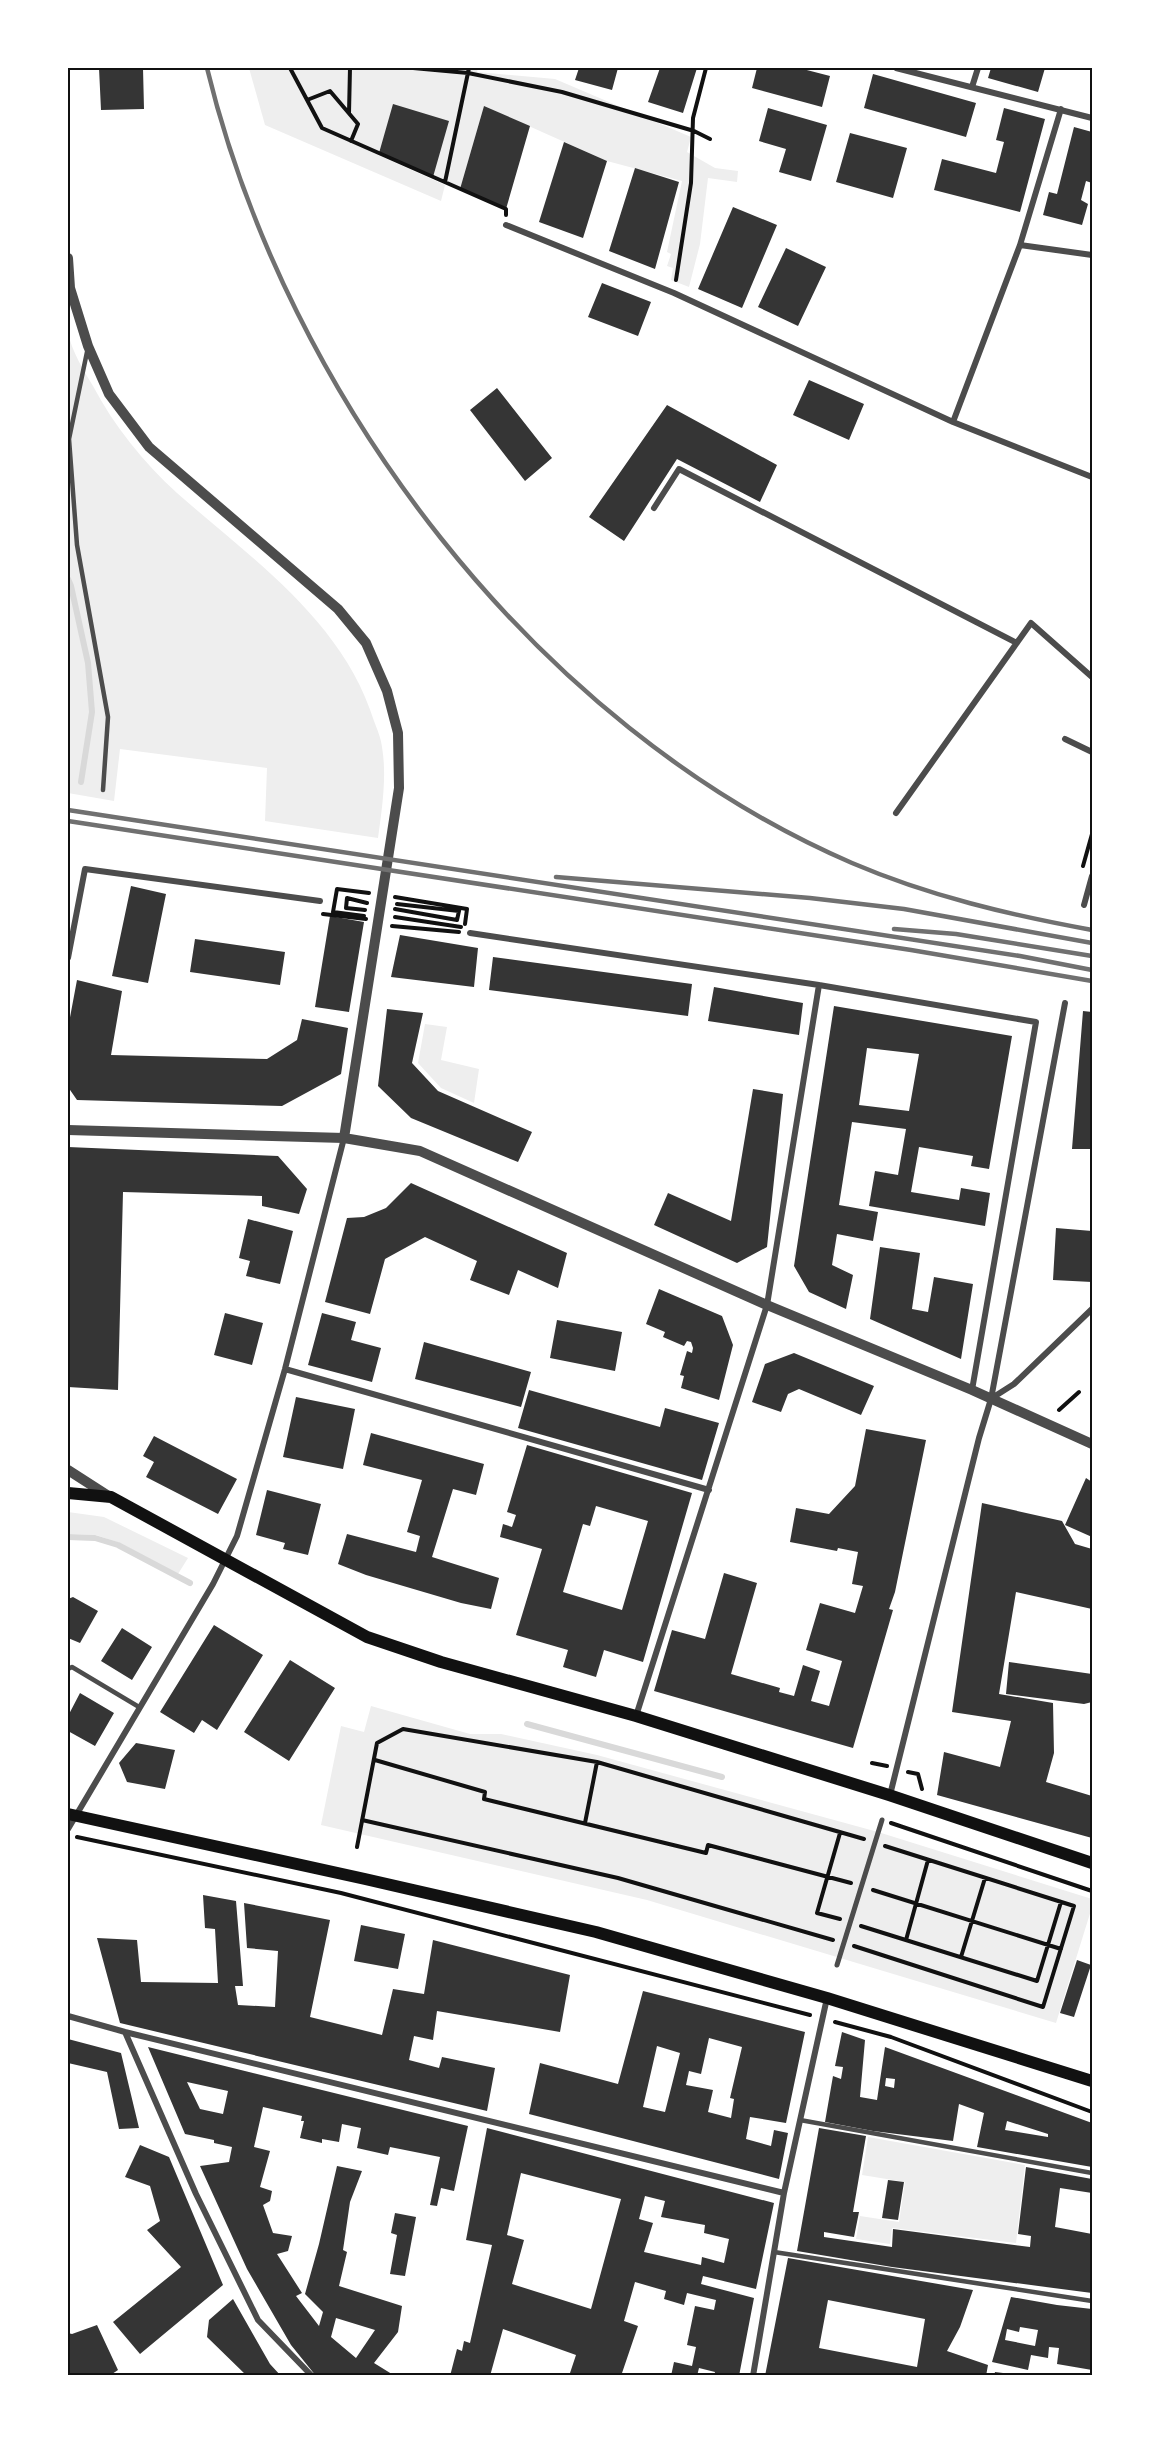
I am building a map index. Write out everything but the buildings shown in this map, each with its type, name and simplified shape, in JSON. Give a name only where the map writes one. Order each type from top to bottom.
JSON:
[{"type":"main road","points":[[68,1492],[111,1497],[367,1637],[441,1662],[636,1716],[1092,1863]]},
{"type":"main road","points":[[71,1815],[596,1932],[827,1998],[1092,2081]]},
{"type":"street","points":[[896,68],[1092,118]]},
{"type":"street","points":[[972,87],[978,68]]},
{"type":"street","points":[[953,422],[1020,245],[1061,109]]},
{"type":"street","points":[[506,225],[674,293],[953,422],[1092,477]]},
{"type":"street","points":[[1020,245],[1092,255]]},
{"type":"street","points":[[68,258],[70,288],[88,346],[109,394],[149,447],[338,609],[366,643],[387,691],[398,733],[399,788],[344,1138],[285,1369],[237,1536],[226,1561],[71,1815],[68,1829]]},
{"type":"street","points":[[654,508],[679,469],[1017,643]]},
{"type":"street","points":[[896,813],[1031,623],[1092,676]]},
{"type":"street","points":[[1065,739],[1092,752]]},
{"type":"street","points":[[68,958],[85,869],[320,901]]},
{"type":"street","points":[[1084,905],[1092,876]]},
{"type":"street","points":[[470,933],[819,985],[1036,1022],[972,1390]]},
{"type":"street","points":[[636,1716],[767,1305],[819,985]]},
{"type":"street","points":[[890,1796],[979,1438],[991,1399],[1065,1003]]},
{"type":"street","points":[[68,1130],[344,1138],[420,1151],[767,1305],[972,1390],[1092,1444]]},
{"type":"street","points":[[991,1399],[1014,1384],[1092,1309]]},
{"type":"street","points":[[285,1369],[709,1490]]},
{"type":"street","points":[[68,1470],[111,1497]]},
{"type":"street","points":[[837,1965],[882,1820]]},
{"type":"street","points":[[753,2376],[784,2193],[827,1998]]},
{"type":"street","points":[[68,2016],[125,2032],[784,2193]]},
{"type":"street","points":[[125,2032],[196,2194],[258,2320],[312,2376]]},
{"type":"lane","points":[[88,346],[69,439],[77,545],[108,717],[103,790]]},
{"type":"lane","points":[[68,1669],[72,1667],[139,1707]]},
{"type":"lane","points":[[800,2121],[1092,2173]]},
{"type":"lane","points":[[774,2252],[1092,2301]]},
{"type":"path","points":[[290,68],[322,128],[506,209],[506,225]]},
{"type":"path","points":[[349,114],[350,68]]},
{"type":"path","points":[[413,68],[468,70],[562,92],[694,131],[710,139]]},
{"type":"path","points":[[674,293],[691,183],[693,118],[706,68]]},
{"type":"path","points":[[445,182],[468,70]]},
{"type":"path","points":[[307,99],[330,91],[358,124],[351,141]]},
{"type":"path","points":[[370,893],[336,889],[333,912],[368,916],[368,910],[346,908],[347,898],[457,920],[459,911],[397,903]]},
{"type":"path","points":[[394,897],[467,909],[464,928],[395,919]]},
{"type":"path","points":[[320,901],[319,913],[367,920]]},
{"type":"path","points":[[390,926],[470,933]]},
{"type":"path","points":[[1059,1410],[1079,1392]]},
{"type":"path","points":[[357,1847],[362,1820],[375,1760],[377,1743],[403,1729],[597,1762],[928,1859],[1074,1906],[1043,2007],[844,1943],[618,1878],[362,1820]]},
{"type":"path","points":[[375,1760],[485,1792],[484,1799],[706,1853],[708,1845],[828,1875],[1061,1949]]},
{"type":"path","points":[[585,1823],[597,1762]]},
{"type":"path","points":[[882,1820],[1092,1891]]},
{"type":"path","points":[[840,1833],[817,1913],[1037,1981],[1061,1902]]},
{"type":"path","points":[[68,1835],[341,1893],[822,2018],[891,2037],[1092,2112]]},
{"type":"path","points":[[906,1940],[928,1859]]},
{"type":"path","points":[[961,1957],[986,1878]]},
{"type":"shaded area","points":[[249,68],[478,68],[477,72],[555,79],[691,137],[687,152],[715,168],[738,171],[737,182],[708,178],[700,244],[689,287],[671,280],[673,268],[667,266],[671,254],[667,252],[682,181],[607,161],[484,106],[460,189],[433,177],[394,105],[378,155],[445,185],[441,201],[265,125]]},
{"type":"shaded area","points":[[68,333],[78,360],[101,401],[141,457],[177,493],[292,594],[341,652],[360,685],[378,730],[381,744],[384,781],[378,838],[265,821],[267,768],[120,749],[114,801],[68,793]]},
{"type":"shaded area","points":[[425,1024],[447,1027],[441,1060],[479,1069],[474,1103],[441,1088],[418,1063]]},
{"type":"shaded area","points":[[68,1512],[104,1517],[188,1558],[178,1574],[120,1543],[96,1535],[68,1534]]},
{"type":"shaded area","points":[[371,1706],[470,1734],[501,1734],[597,1755],[878,1832],[1092,1899],[1092,1907],[1056,2023],[647,1900],[321,1825],[341,1726],[364,1732]]},
{"type":"shaded area","points":[[868,2137],[1025,2165],[1016,2243],[892,2228],[890,2244],[856,2239],[860,2216],[899,2222],[905,2182],[862,2175]]},
{"type":"waterway","points":[[68,579],[88,663],[92,712],[81,782]]},
{"type":"waterway","points":[[68,1537],[95,1538],[118,1545],[190,1583]]},
{"type":"waterway","points":[[527,1724],[722,1777]]},
{"type":"railway","points":[[207,68],[245,191],[297,312],[363,429],[441,538],[530,639],[629,728],[737,803],[852,863],[940,895],[1000,911],[1092,930]]},
{"type":"railway","points":[[68,810],[1020,956],[1092,970]]},
{"type":"railway","points":[[68,821],[911,950],[1092,981]]},
{"type":"railway","points":[[556,877],[810,898],[904,909],[1092,943]]},
{"type":"railway","points":[[894,929],[956,934],[1092,956]]}]
